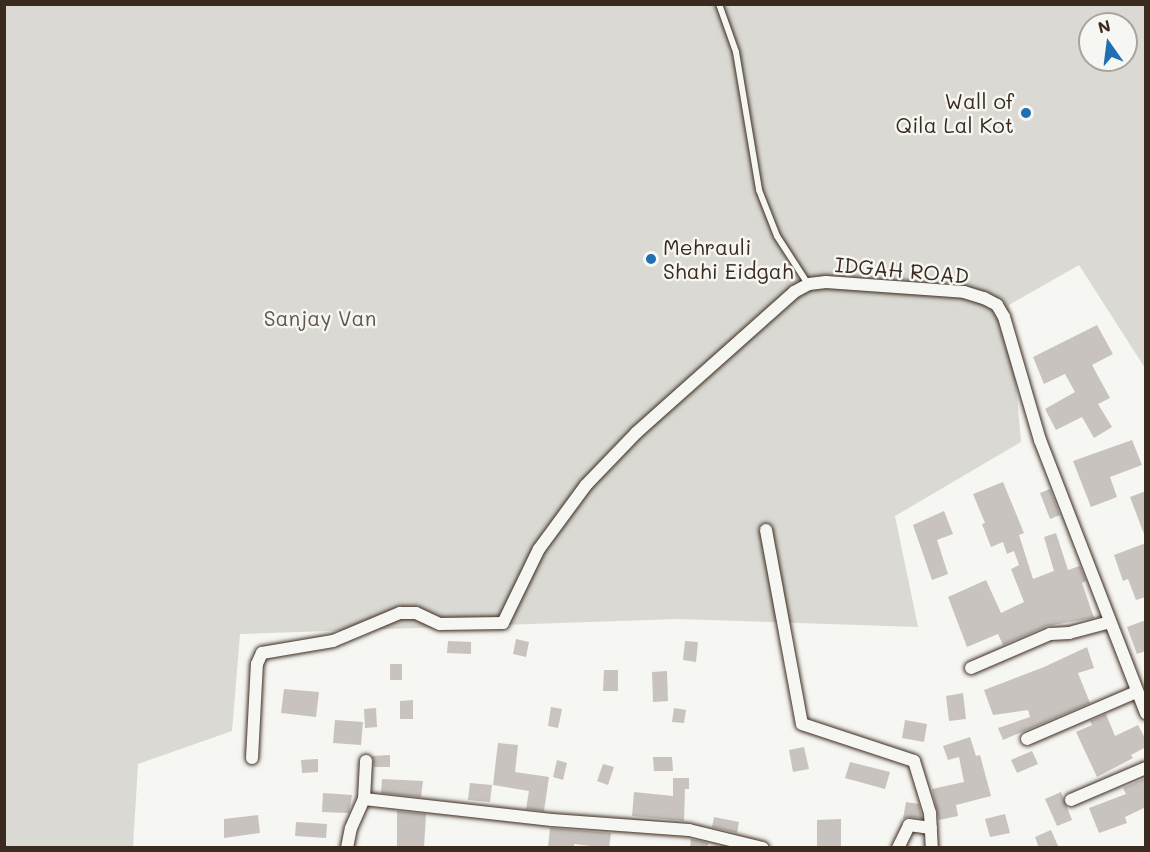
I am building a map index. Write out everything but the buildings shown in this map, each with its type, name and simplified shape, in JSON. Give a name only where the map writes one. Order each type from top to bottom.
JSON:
[{"type":"street","name":"IDGAH ROAD","points":[[809,284],[838,283],[964,292],[997,305],[1004,316],[1040,440],[1146,713]]},
{"type":"street","points":[[252,758],[257,664],[262,653],[333,641],[400,613],[416,613],[441,624],[503,623],[539,549],[586,485],[653,418],[794,292],[809,284]]},
{"type":"street","points":[[766,530],[802,724],[914,761],[930,813],[932,848]]},
{"type":"street","points":[[971,668],[1050,634],[1069,633],[1110,622]]},
{"type":"street","points":[[1027,739],[1136,692]]},
{"type":"street","points":[[347,848],[351,828],[364,799],[366,761]]},
{"type":"street","points":[[1071,800],[1146,768]]},
{"type":"street","points":[[364,799],[552,820],[689,830],[763,848]]},
{"type":"street","points":[[898,848],[909,825],[931,828]]},
{"type":"lane","name":"IDGAH ROAD","points":[[719,4],[738,62],[759,190],[777,236],[809,284]]},
{"type":"green space","name":"Sanjay Van","points":[[5,5],[1145,5],[1145,368],[1079,265],[1009,305],[1021,442],[895,516],[918,627],[678,619],[240,634],[232,731],[138,764],[133,847],[5,848]]},
{"type":"place","name":"Wall of Qila Lal Kot","points":[[1026,113]]},
{"type":"place","name":"Mehrauli Shahi Eidgah","points":[[651,259]]}]
